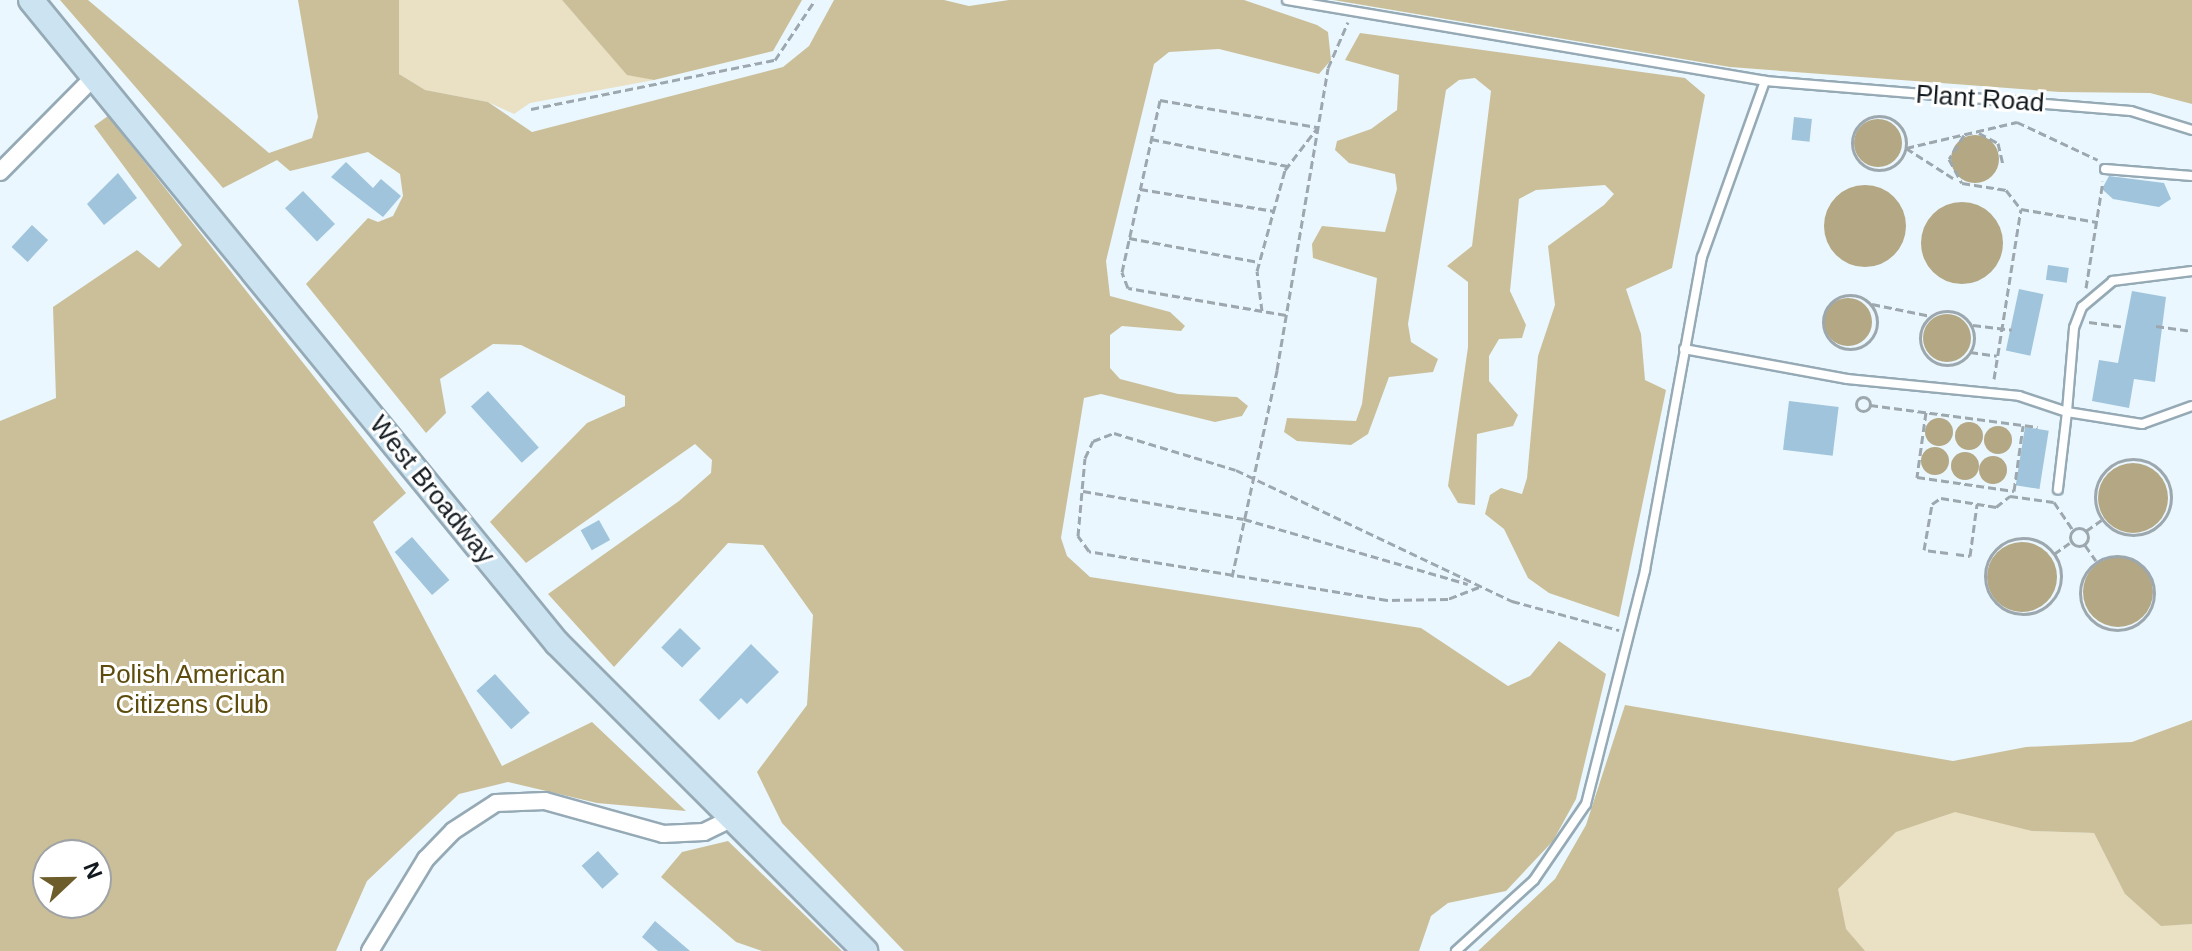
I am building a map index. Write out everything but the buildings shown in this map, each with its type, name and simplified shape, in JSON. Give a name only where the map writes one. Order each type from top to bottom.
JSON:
[{"type":"main road","name":"West Broadway","points":[[31,0],[557,643],[729,820],[865,951]]},
{"type":"street","points":[[0,172],[93,78]]},
{"type":"street","points":[[370,951],[439,844],[496,803],[545,801],[663,834],[704,832],[729,820]]},
{"type":"lane","name":"Plant Road","points":[[1287,0],[1350,15],[1765,81],[2131,111],[2192,130]]},
{"type":"lane","points":[[1456,951],[1534,880],[1586,804],[1630,632],[1702,257],[1765,81]]},
{"type":"lane","points":[[2105,169],[2192,176]]},
{"type":"lane","points":[[2058,489],[2077,320],[2082,307],[2113,281],[2192,271]]},
{"type":"lane","points":[[1684,349],[1847,379],[1991,393],[2067,412],[2142,424],[2192,406]]},
{"type":"path","points":[[531,109],[775,60],[815,0]]},
{"type":"path","points":[[1232,578],[1286,315],[1328,68],[1350,15]]},
{"type":"path","points":[[1286,315],[1128,288],[1121,279],[1160,100],[1168,98],[1318,127]]},
{"type":"path","points":[[2082,307],[2097,222],[2105,169],[2091,155],[2062,149],[2035,126],[2017,122],[1906,148],[1897,164],[1873,170],[1858,161],[1852,137],[1861,123],[1882,116],[1901,127],[1906,148],[1962,183],[2006,190],[2021,209],[2097,222]]},
{"type":"path","points":[[1262,311],[1256,282],[1287,166],[1318,127]]},
{"type":"path","points":[[1970,133],[1998,143],[2003,165]]},
{"type":"path","points":[[1962,183],[1952,173],[1950,152],[1970,133]]},
{"type":"path","points":[[1151,139],[1287,166]]},
{"type":"path","points":[[1140,189],[1275,211]]},
{"type":"path","points":[[1991,393],[2021,209]]},
{"type":"path","points":[[1129,238],[1261,262]]},
{"type":"path","points":[[1870,303],[1877,321],[1871,338],[1849,349],[1832,342],[1823,325],[1831,302],[1854,294],[1870,303],[1931,316],[1952,311],[1970,324],[2012,330]]},
{"type":"path","points":[[1931,316],[1920,339],[1931,360],[1955,364],[1970,352],[1997,356]]},
{"type":"path","points":[[2077,320],[2125,327]]},
{"type":"path","points":[[1970,324],[1970,352]]},
{"type":"path","points":[[2156,326],[2192,331]]},
{"type":"path","points":[[1870,405],[2038,427]]},
{"type":"path","points":[[1926,412],[1917,477],[2054,502],[2073,530],[2071,542]]},
{"type":"path","points":[[1948,553],[1924,550],[1932,504],[1941,498],[1996,507],[2013,494],[2023,426]]},
{"type":"path","points":[[1114,433],[1253,476],[1479,587],[1448,599],[1387,600],[1232,578],[1083,548],[1082,491],[1090,447],[1114,433]]},
{"type":"path","points":[[2132,459],[2164,475],[2171,500],[2160,524],[2123,534],[2102,520],[2094,497],[2110,466],[2132,459]]},
{"type":"path","points":[[1082,491],[1244,519],[1479,587],[1555,616],[1630,632]]},
{"type":"path","points":[[1956,554],[1970,556],[1977,504]]},
{"type":"path","points":[[2073,530],[2086,531],[2102,520]]},
{"type":"path","points":[[2086,531],[2084,544],[2096,561]]},
{"type":"path","points":[[2019,538],[2054,554],[2061,576],[2045,607],[2011,612],[1992,598],[1985,573],[1996,550],[2019,538]]},
{"type":"path","points":[[2054,554],[2071,542],[2084,544]]},
{"type":"path","points":[[2121,555],[2144,566],[2155,589],[2139,624],[2117,631],[2087,614],[2082,580],[2096,561],[2121,555]]},
{"type":"shaded area","points":[[399,0],[562,0],[627,74],[654,80],[530,103],[514,114],[488,102],[424,90],[399,74]]},
{"type":"shaded area","points":[[1878,119],[1895,126],[1902,143],[1895,160],[1878,167],[1861,160],[1854,143],[1861,126]]},
{"type":"shaded area","points":[[1975,135],[1992,142],[1999,159],[1992,176],[1975,183],[1958,176],[1951,159],[1958,142]]},
{"type":"shaded area","points":[[1865,185],[1881,188],[1894,197],[1903,210],[1906,226],[1903,242],[1894,255],[1881,264],[1865,267],[1849,264],[1836,255],[1827,242],[1824,226],[1827,210],[1836,197],[1849,188]]},
{"type":"shaded area","points":[[1962,202],[1978,205],[1991,214],[2000,227],[2003,243],[2000,259],[1991,272],[1978,281],[1962,284],[1946,281],[1933,272],[1924,259],[1921,243],[1924,227],[1933,214],[1946,205]]},
{"type":"shaded area","points":[[1848,298],[1865,305],[1872,322],[1865,339],[1848,346],[1831,339],[1824,322],[1831,305]]},
{"type":"shaded area","points":[[1947,314],[1964,321],[1971,338],[1964,355],[1947,362],[1930,355],[1923,338],[1930,321]]},
{"type":"shaded area","points":[[1939,418],[1949,422],[1953,432],[1949,442],[1939,446],[1929,442],[1925,432],[1929,422]]},
{"type":"shaded area","points":[[1969,422],[1979,426],[1983,436],[1979,446],[1969,450],[1959,446],[1955,436],[1959,426]]},
{"type":"shaded area","points":[[1998,426],[2008,430],[2012,440],[2008,450],[1998,454],[1988,450],[1984,440],[1988,430]]},
{"type":"shaded area","points":[[1935,447],[1945,451],[1949,461],[1945,471],[1935,475],[1925,471],[1921,461],[1925,451]]},
{"type":"shaded area","points":[[1965,452],[1975,456],[1979,466],[1975,476],[1965,480],[1955,476],[1951,466],[1955,456]]},
{"type":"shaded area","points":[[1993,456],[2003,460],[2007,470],[2003,480],[1993,484],[1983,480],[1979,470],[1983,460]]},
{"type":"shaded area","points":[[2133,463],[2158,473],[2168,498],[2158,523],[2133,533],[2108,523],[2098,498],[2108,473]]},
{"type":"shaded area","points":[[2022,542],[2047,552],[2057,577],[2047,602],[2022,612],[1997,602],[1987,577],[1997,552]]},
{"type":"shaded area","points":[[2118,557],[2143,567],[2153,592],[2143,617],[2118,627],[2093,617],[2083,592],[2093,567]]},
{"type":"shaded area","points":[[1837,774],[2032,831],[2094,833],[2126,895],[2161,925],[2192,924],[2192,951],[1734,951]]},
{"type":"green space","points":[[60,0],[88,0],[269,153],[312,138],[318,117],[298,0],[399,0],[399,74],[425,90],[488,102],[532,132],[783,67],[809,46],[834,0],[944,0],[969,6],[1009,0],[1244,0],[1317,25],[1328,32],[1331,60],[1319,74],[1219,49],[1169,52],[1154,64],[1106,261],[1110,296],[1170,312],[1185,326],[1181,331],[1122,326],[1110,335],[1110,368],[1120,379],[1178,394],[1237,397],[1248,406],[1242,416],[1215,422],[1101,394],[1084,398],[1061,538],[1067,556],[1090,577],[1421,628],[1508,686],[1530,676],[1559,641],[1606,674],[1576,799],[1553,841],[1506,891],[1448,903],[1431,916],[1419,951],[904,951],[782,823],[757,772],[807,705],[813,615],[763,545],[728,543],[614,667],[548,594],[679,501],[711,473],[712,460],[695,444],[526,563],[490,522],[587,423],[625,406],[625,396],[521,345],[493,344],[440,379],[446,413],[426,433],[306,284],[368,218],[378,222],[393,216],[403,196],[400,174],[368,152],[290,171],[277,160],[223,188]]},
{"type":"green space","points":[[562,0],[802,0],[773,51],[654,80],[627,75]]},
{"type":"green space","points":[[1333,0],[2192,0],[2192,104],[2150,93],[2060,92],[1730,67]]},
{"type":"green space","points":[[1360,33],[1685,78],[1705,95],[1672,268],[1626,289],[1641,334],[1645,380],[1666,390],[1619,617],[1549,593],[1528,578],[1504,529],[1485,514],[1490,495],[1501,488],[1522,494],[1527,478],[1538,356],[1555,305],[1548,246],[1604,205],[1614,194],[1605,185],[1536,190],[1519,199],[1510,291],[1526,325],[1522,338],[1499,339],[1489,356],[1489,381],[1518,415],[1513,426],[1477,434],[1475,505],[1458,503],[1448,486],[1468,347],[1468,282],[1447,266],[1472,246],[1491,91],[1475,78],[1459,80],[1446,90],[1408,324],[1411,342],[1438,359],[1433,372],[1389,377],[1368,434],[1351,445],[1297,441],[1284,432],[1287,418],[1356,421],[1362,404],[1377,278],[1313,258],[1312,244],[1322,226],[1385,232],[1397,189],[1395,174],[1349,163],[1335,150],[1337,141],[1371,129],[1397,110],[1399,75],[1345,60]]},
{"type":"green space","name":"Polish American Citizens Club","points":[[108,116],[406,493],[373,522],[502,766],[592,722],[686,811],[597,803],[508,782],[459,794],[367,881],[336,951],[0,951],[0,421],[56,398],[53,307],[137,250],[159,268],[182,245],[94,126]]},
{"type":"green space","points":[[1625,705],[1953,761],[2026,747],[2132,742],[2192,720],[2192,924],[2161,926],[2125,894],[2094,833],[2032,831],[1955,812],[1896,832],[1838,889],[1846,929],[1865,951],[1478,951],[1555,879],[1586,825]]},
{"type":"green space","points":[[728,841],[842,951],[762,951],[736,942],[661,877],[682,852]]}]
